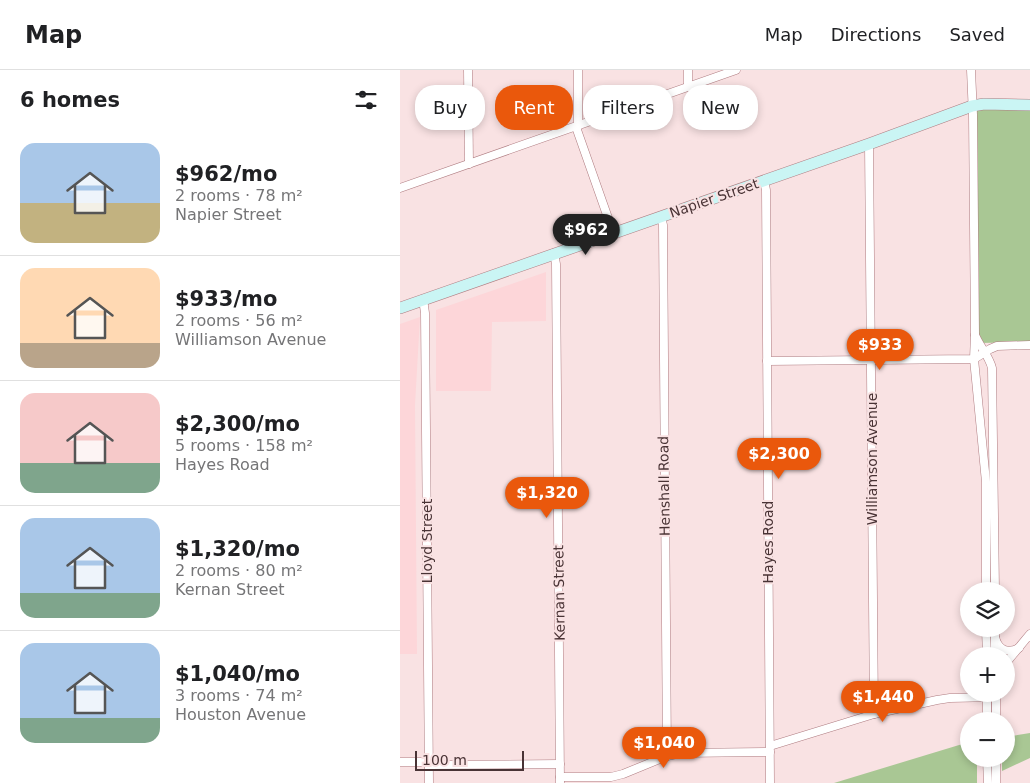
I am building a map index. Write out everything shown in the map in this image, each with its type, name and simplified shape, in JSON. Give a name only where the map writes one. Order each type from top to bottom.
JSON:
[{"type":"street","points":[[468,70],[469,164]]},
{"type":"street","points":[[578,70],[577,126],[613,232]]},
{"type":"street","points":[[688,70],[688,85]]},
{"type":"street","points":[[694,85],[736,70]]},
{"type":"street","points":[[971,70],[973,115],[974,359],[986,482],[986,582]]},
{"type":"street","points":[[400,188],[683,89]]},
{"type":"street","name":"Napier Street","points":[[400,308],[869,144],[972,106],[984,104],[1030,105]]},
{"type":"street","name":"Williamson Avenue","points":[[869,144],[874,714]]},
{"type":"street","name":"Hayes Road","points":[[764,180],[766,190],[770,783]]},
{"type":"street","name":"Henshall Road","points":[[661,217],[663,225],[667,756]]},
{"type":"street","name":"Kernan Street","points":[[554,253],[556,264],[560,780]]},
{"type":"street","name":"Lloyd Street","points":[[423,299],[426,359],[429,783]]},
{"type":"street","points":[[975,334],[991,361],[992,368],[995,582]]},
{"type":"street","points":[[767,361],[974,359],[997,346],[1030,345]]},
{"type":"street","points":[[1015,653],[1030,634]]},
{"type":"street","points":[[995,637],[996,643],[1002,649],[1011,651],[1019,648]]},
{"type":"street","points":[[560,780],[611,777],[667,756],[682,753],[770,749],[874,714],[960,697]]},
{"type":"street","points":[[400,762],[429,764],[560,764]]},
{"type":"street","points":[[988,767],[988,783]]},
{"type":"street","points":[[996,767],[996,783]]},
{"type":"shaded area","points":[[546,272],[546,321],[492,322],[491,391],[436,391],[436,310]]},
{"type":"shaded area","points":[[420,317],[415,405],[417,654],[400,654],[400,324]]},
{"type":"green space","points":[[972,106],[1030,110],[1030,342],[979,343]]},
{"type":"green space","points":[[1030,733],[1030,758],[1015,765],[1015,736]]},
{"type":"green space","points":[[960,745],[960,767],[977,767],[977,783],[834,783]]},
{"type":"green space","points":[[1002,767],[1011,767],[1002,771]]}]
